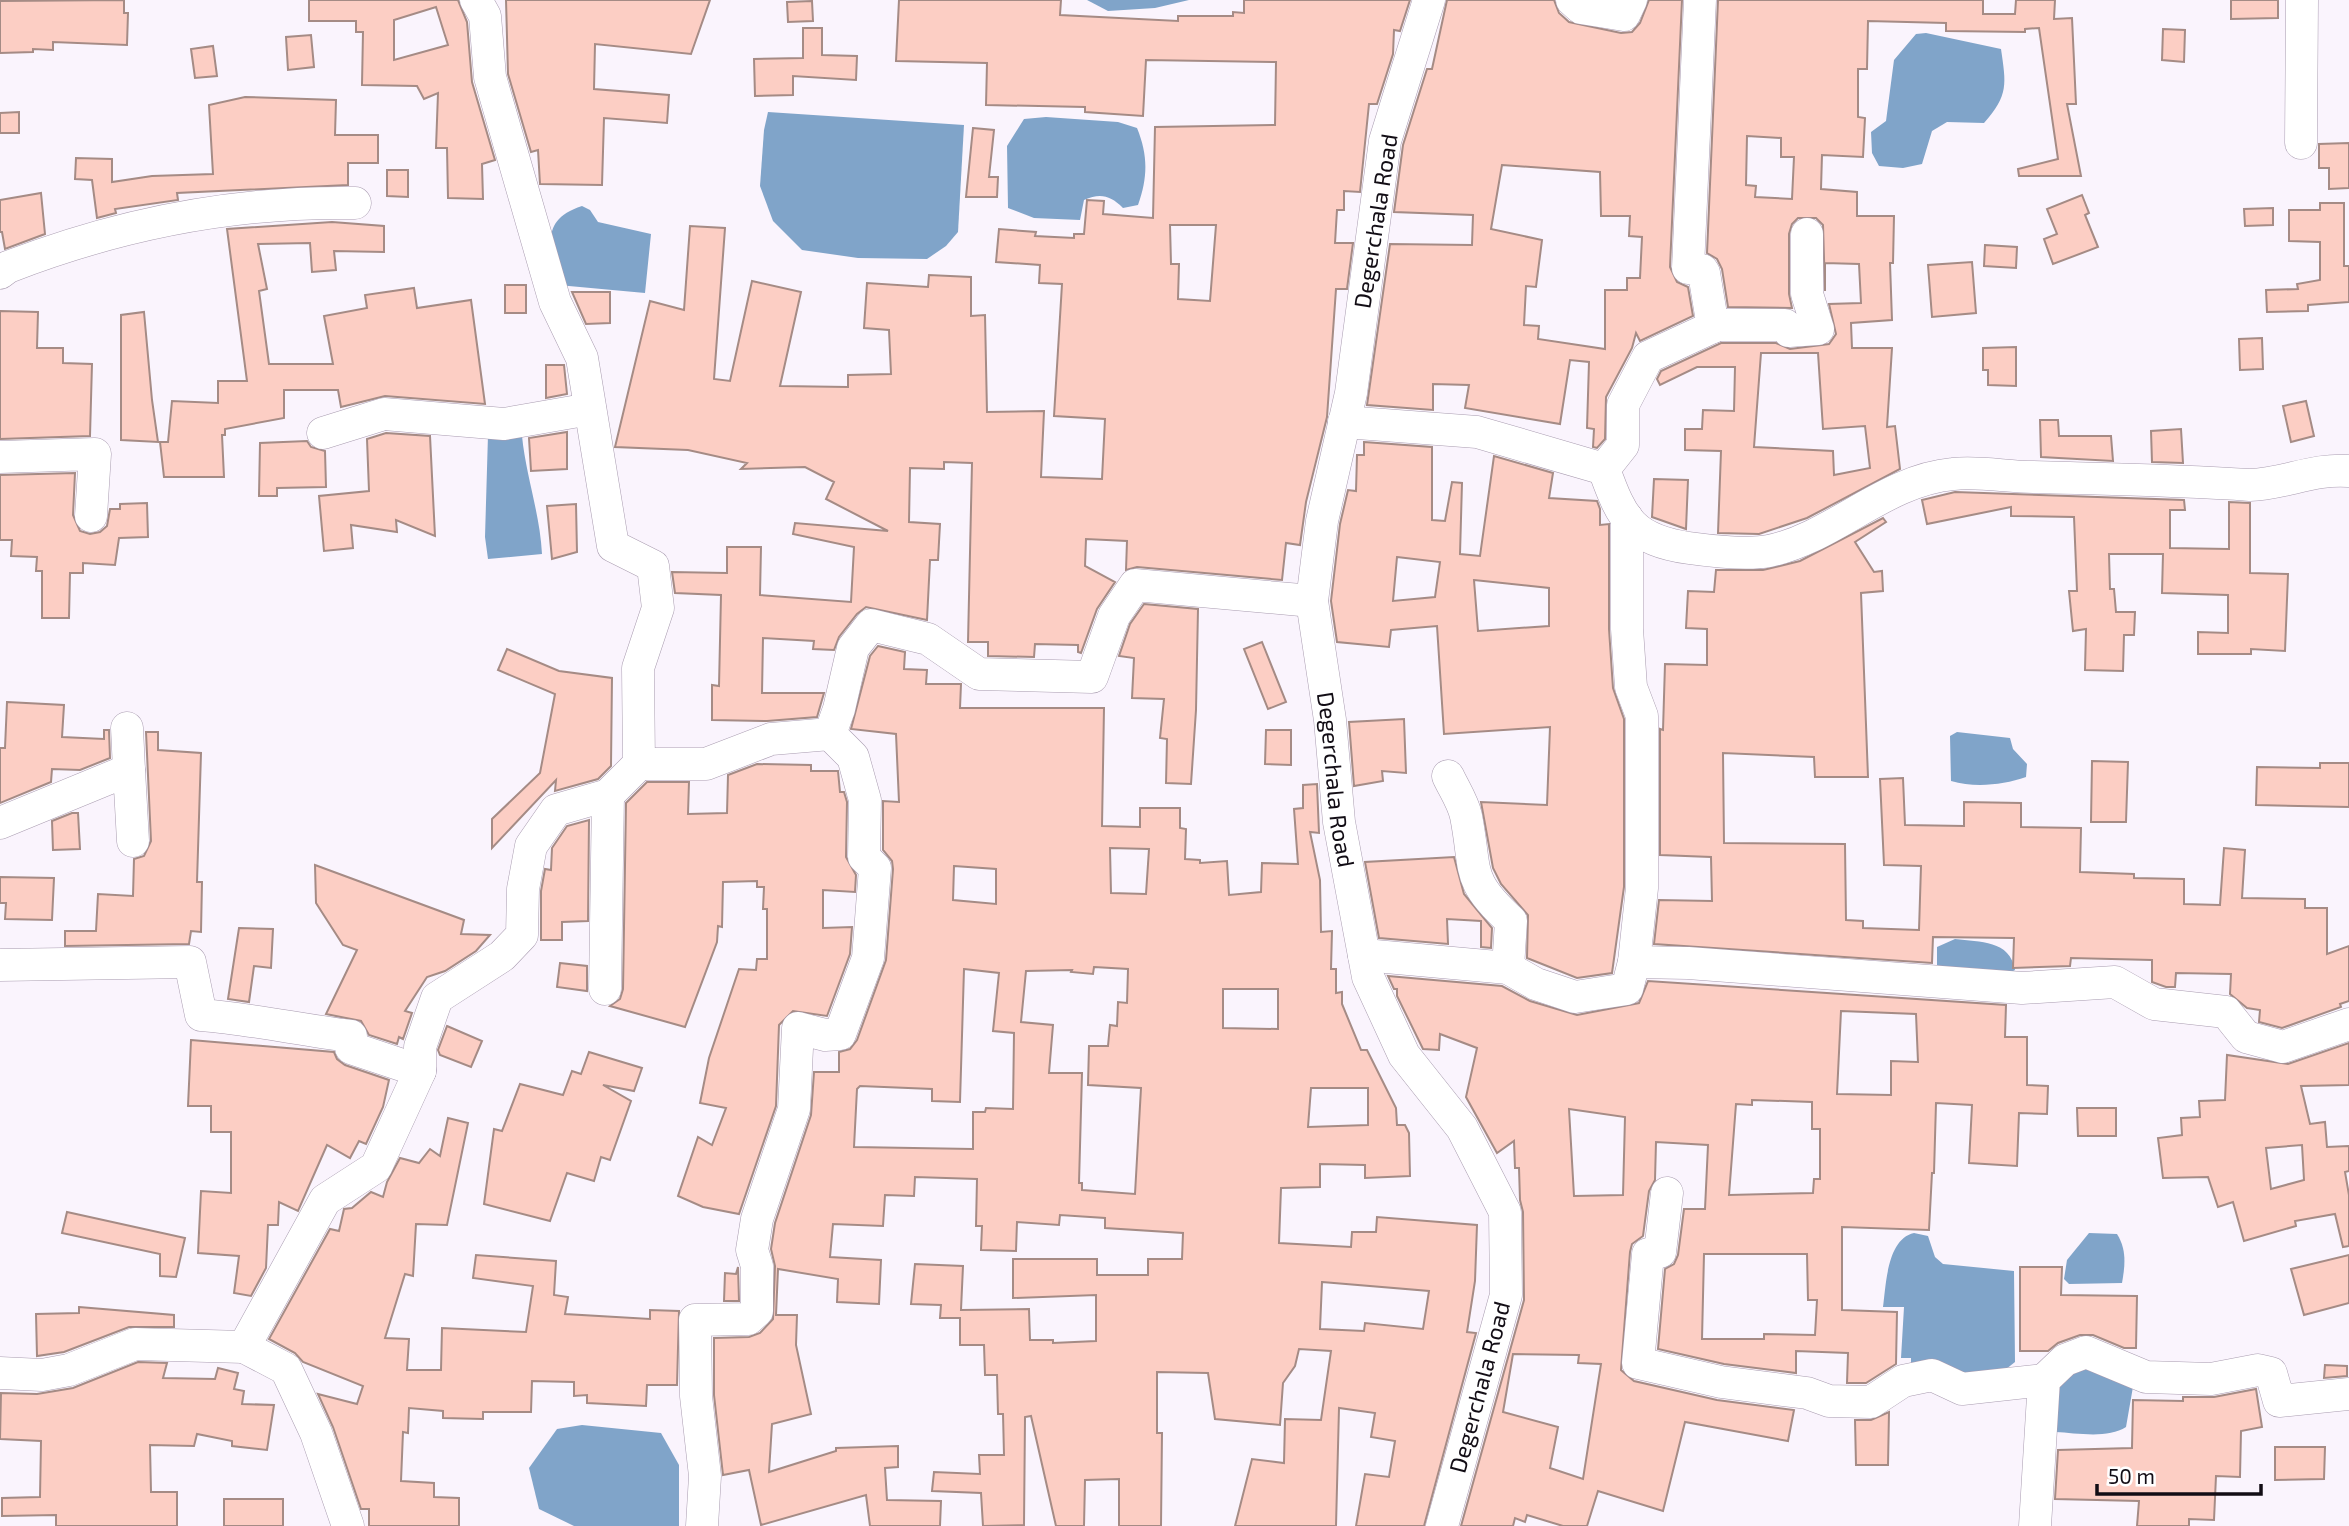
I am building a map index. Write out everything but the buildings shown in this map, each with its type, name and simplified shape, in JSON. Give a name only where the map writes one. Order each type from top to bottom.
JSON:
[{"type":"street","points":[[476,0],[485,16],[490,77],[555,302],[582,358],[613,546],[653,566],[658,608],[638,668],[639,765]]},
{"type":"street","name":"Degerchala Road","points":[[1429,0],[1385,141],[1344,422],[1322,521],[1312,601],[1330,720],[1339,822],[1368,976],[1404,1055],[1462,1128],[1505,1212],[1506,1295],[1441,1526]]},
{"type":"street","points":[[1572,0],[1581,8],[1624,15],[1631,0]]},
{"type":"street","points":[[1700,0],[1688,268],[1702,270],[1704,273],[1713,327]]},
{"type":"street","points":[[2301,143],[2302,0]]},
{"type":"street","points":[[0,273],[8,267],[70,243],[132,226],[221,210],[355,203]]},
{"type":"street","points":[[1604,469],[1623,445],[1623,405],[1648,357],[1713,327],[1785,324],[1789,331],[1818,329],[1807,294],[1807,234]]},
{"type":"street","points":[[323,433],[384,414],[504,424],[590,409]]},
{"type":"street","points":[[1344,422],[1477,432],[1604,469]]},
{"type":"street","points":[[0,457],[95,454],[91,516]]},
{"type":"street","points":[[1604,469],[1614,497],[1627,519],[1644,537],[1665,545],[1699,550],[1768,551],[1860,511],[1886,493],[1953,474],[2250,485],[2286,481],[2301,474],[2349,471]]},
{"type":"street","points":[[1364,955],[1508,968],[1536,984],[1575,997],[1627,989],[1634,962],[1642,888],[1642,716],[1631,687],[1627,629],[1627,519]]},
{"type":"street","points":[[830,734],[839,709],[853,648],[871,625],[928,639],[979,674],[1092,677],[1114,616],[1135,585],[1312,601]]},
{"type":"street","points":[[127,728],[133,841]]},
{"type":"street","points":[[244,1347],[325,1200],[376,1167],[420,1071],[420,1047],[437,998],[502,956],[522,935],[523,889],[531,846],[556,810],[608,795],[639,765],[706,764],[771,739],[830,734],[853,757],[865,800],[864,857],[875,868],[868,958],[840,1034],[825,1035],[798,1027],[794,1109],[760,1209],[752,1250],[757,1266],[757,1311],[748,1319],[695,1320],[696,1396],[705,1476],[702,1526]]},
{"type":"street","points":[[0,823],[129,770]]},
{"type":"street","points":[[1448,776],[1465,813],[1472,870],[1486,898],[1511,921],[1508,968]]},
{"type":"street","points":[[605,989],[608,795]]},
{"type":"street","points":[[0,965],[190,962],[201,1015],[260,1020],[297,1029],[351,1036],[351,1048],[420,1071]]},
{"type":"street","points":[[1634,962],[1688,963],[2022,988],[2115,982],[2154,1004],[2226,1012],[2246,1037],[2283,1047],[2349,1024]]},
{"type":"street","points":[[1667,1192],[1660,1252],[1648,1254],[1638,1363],[1721,1382],[1807,1393],[1829,1401],[1871,1402],[1903,1381],[1932,1375],[1962,1389],[2044,1380],[2065,1360],[2086,1352],[2146,1377],[2211,1379],[2258,1370],[2271,1373],[2279,1401],[2349,1394]]},
{"type":"street","points":[[0,1373],[42,1375],[69,1370],[135,1344],[244,1347],[286,1369],[316,1433],[348,1526]]},
{"type":"street","points":[[2035,1526],[2044,1380]]},
{"type":"water","points":[[1087,0],[1189,0],[1155,8],[1108,11]]},
{"type":"water","points":[[1926,33],[2001,49],[2004,71],[2002,97],[1984,123],[1947,122],[1932,131],[1922,164],[1903,168],[1879,166],[1872,153],[1871,132],[1886,121],[1894,60],[1916,34]]},
{"type":"water","points":[[768,112],[964,125],[958,232],[946,246],[927,259],[858,258],[802,250],[773,221],[760,186]]},
{"type":"water","points":[[1046,117],[1118,122],[1137,128],[1145,166],[1144,185],[1138,205],[1123,208],[1105,196],[1090,198],[1084,200],[1080,220],[1034,218],[1008,208],[1007,146],[1024,119]]},
{"type":"water","points":[[582,206],[590,210],[598,222],[651,234],[645,293],[558,285],[551,248],[553,228],[568,212]]},
{"type":"water","points":[[488,435],[522,436],[542,554],[488,559],[485,537]]},
{"type":"water","points":[[1957,732],[2010,738],[2013,749],[2027,764],[2026,777],[1989,785],[1951,781],[1950,736]]},
{"type":"water","points":[[1955,939],[1984,942],[2000,948],[2012,960],[2015,970],[2000,978],[1944,974],[1937,965],[1937,947]]},
{"type":"water","points":[[1914,1233],[1928,1236],[1935,1257],[1943,1264],[2014,1271],[2015,1362],[1991,1381],[1911,1370],[1911,1358],[1901,1358],[1904,1307],[1883,1307],[1893,1253],[1905,1237]]},
{"type":"water","points":[[2089,1233],[2117,1234],[2124,1252],[2122,1283],[2069,1284],[2064,1279],[2067,1260]]},
{"type":"water","points":[[2073,1365],[2134,1381],[2126,1427],[2101,1434],[2056,1432],[2054,1374]]},
{"type":"water","points":[[582,1425],[661,1433],[679,1465],[679,1526],[574,1526],[539,1509],[529,1468],[557,1429]]}]
